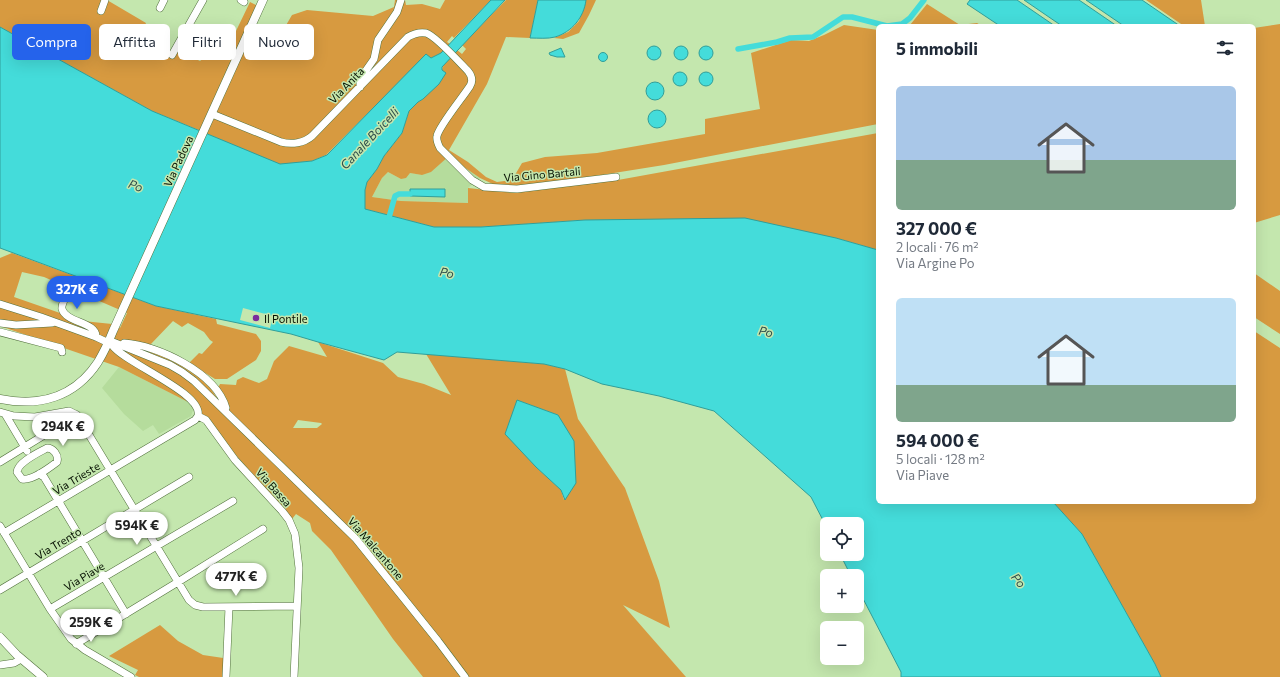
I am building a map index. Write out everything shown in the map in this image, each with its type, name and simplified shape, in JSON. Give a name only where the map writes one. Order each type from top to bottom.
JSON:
[{"type":"main road","name":"Via Padova","points":[[0,399],[23,402],[49,399],[68,391],[82,381],[99,361],[110,344],[114,331],[263,0]]},
{"type":"main road","points":[[0,637],[40,676]]},
{"type":"street","points":[[101,11],[105,0]]},
{"type":"street","points":[[160,8],[164,0]]},
{"type":"street","points":[[172,55],[203,0]]},
{"type":"street","points":[[360,86],[360,79],[374,59],[378,40],[397,12],[401,0]]},
{"type":"street","name":"Via Anita","points":[[212,114],[281,142],[296,143],[306,140],[312,136],[408,37],[426,33],[431,35],[470,73],[472,83],[437,135],[438,144],[472,180]]},
{"type":"street","name":"Via Gino Bartali","points":[[472,180],[484,187],[517,189],[616,177]]},
{"type":"street","points":[[65,297],[62,307],[63,311],[69,317],[93,330],[96,337]]},
{"type":"street","points":[[0,304],[96,337],[110,344],[113,342],[121,350]]},
{"type":"street","points":[[0,323],[16,325],[57,323]]},
{"type":"street","points":[[0,332],[61,348],[62,352]]},
{"type":"street","name":"Via Malcantone","points":[[224,410],[226,408],[225,404],[213,386],[185,363],[165,354],[124,343],[121,350],[130,350],[170,365],[194,381],[356,539],[465,677]]},
{"type":"street","name":"Via Bassa","points":[[121,350],[134,362],[166,381],[188,397],[198,409],[198,416],[206,420],[239,464],[291,523],[296,537],[299,562],[294,677]]},
{"type":"street","points":[[130,350],[129,354],[134,362]]},
{"type":"street","points":[[2,413],[35,417],[67,411],[77,415],[189,600],[195,605],[203,607],[297,606]]},
{"type":"street","points":[[2,413],[29,453]]},
{"type":"street","points":[[0,462],[29,453],[49,448],[55,453],[57,462],[43,474],[27,480],[22,479],[17,472],[18,468],[29,453],[77,415]]},
{"type":"street","name":"Via Trieste","points":[[4,532],[195,420],[198,416]]},
{"type":"street","points":[[43,474],[126,614]]},
{"type":"street","name":"Via Trento","points":[[0,590],[189,477]]},
{"type":"street","name":"Via Piave","points":[[50,609],[233,501]]},
{"type":"street","points":[[0,526],[50,609],[76,644],[131,677]]},
{"type":"street","points":[[76,644],[262,529]]},
{"type":"street","points":[[226,677],[229,607]]},
{"type":"street","points":[[0,665],[14,663],[21,659]]},
{"type":"shaded area","points":[[0,0],[107,0],[146,23],[99,24],[99,60],[170,60],[170,54],[173,56],[177,50],[178,60],[236,60],[236,31],[250,2],[260,7],[249,24],[244,24],[244,60],[314,60],[314,24],[287,24],[292,15],[307,10],[373,16],[394,7],[395,0],[405,0],[406,5],[422,4],[440,9],[445,0],[491,0],[454,38],[452,36],[447,42],[450,44],[441,53],[431,58],[426,55],[326,155],[312,161],[279,165],[152,111],[60,60],[91,60],[91,24],[12,24],[12,34],[0,27]]},
{"type":"shaded area","points":[[506,0],[538,0],[530,38],[506,37],[487,84],[449,150],[468,162],[486,177],[497,182],[512,180],[522,163],[545,157],[597,153],[705,134],[705,119],[760,109],[751,53],[791,40],[809,41],[844,25],[876,30],[876,124],[664,165],[545,184],[497,186],[480,178],[458,163],[449,151],[449,156],[431,172],[422,175],[410,173],[406,178],[401,179],[388,172],[382,178],[372,197],[401,201],[468,203],[468,188],[515,193],[618,180],[876,133],[876,249],[836,238],[625,220],[585,220],[481,227],[434,227],[365,209],[365,190],[367,182],[377,169],[384,156],[402,133],[409,111],[423,99],[444,65],[457,50],[462,54],[466,49],[462,45]]},
{"type":"shaded area","points":[[586,0],[596,0],[579,33],[563,39],[554,38],[568,32],[579,21]]},
{"type":"shaded area","points":[[1146,0],[1201,0],[1205,24],[1181,24]]},
{"type":"shaded area","points":[[927,4],[958,24],[911,24]]},
{"type":"shaded area","points":[[1280,24],[1280,215],[1256,222],[1256,28]]},
{"type":"shaded area","points":[[449,150],[458,163],[480,178],[468,188],[468,203],[401,201],[372,197],[382,178],[388,172],[401,179],[410,173],[422,175]]},
{"type":"shaded area","points":[[12,253],[156,306],[216,319],[217,324],[256,334],[261,341],[261,351],[256,360],[227,379],[215,379],[189,363],[199,353],[202,354],[213,342],[204,332],[188,323],[182,327],[173,321],[150,345],[200,378],[211,389],[221,404],[218,388],[220,384],[236,385],[237,380],[243,377],[259,383],[267,379],[274,361],[289,346],[327,357],[318,342],[383,363],[398,377],[424,384],[451,395],[426,354],[544,364],[565,369],[578,419],[625,488],[659,581],[670,628],[623,605],[686,677],[423,677],[393,639],[331,550],[312,531],[310,523],[296,514],[292,519],[192,404],[119,367],[0,326],[0,258]],"holes":[[[22,272],[44,277],[127,313],[120,328],[112,324],[83,321],[14,297]],[[517,400],[558,415],[564,500],[561,490],[536,467]],[[298,420],[322,424],[317,428],[293,428]]]},
{"type":"shaded area","points":[[1256,274],[1280,291],[1280,334],[1256,318]]},
{"type":"shaded area","points":[[1256,332],[1280,348],[1280,677],[1161,677],[1082,534],[1055,504],[1256,504]]},
{"type":"shaded area","points":[[119,367],[192,404],[193,410],[191,416],[159,434],[153,425],[143,431],[124,414],[102,388]]},
{"type":"shaded area","points":[[160,625],[178,641],[203,655],[230,659],[229,677],[139,677],[135,675],[138,670],[109,656]]},
{"type":"water","points":[[491,0],[505,0],[442,67],[442,70],[446,73],[439,84],[409,111],[402,133],[384,156],[377,169],[367,182],[365,190],[365,209],[434,227],[481,227],[585,220],[745,218],[836,238],[876,249],[876,504],[1055,504],[1082,534],[1161,677],[901,677],[901,672],[864,601],[864,569],[848,569],[844,561],[864,561],[864,517],[821,517],[811,497],[714,411],[659,396],[602,384],[565,369],[544,364],[397,352],[384,360],[291,334],[156,306],[0,248],[0,27],[12,34],[12,60],[60,60],[152,111],[280,164],[312,161],[327,155],[426,54],[431,58],[441,53]]},
{"type":"water","points":[[538,0],[586,0],[580,18],[567,32],[552,38],[530,38]]},
{"type":"water","points":[[970,0],[1017,0],[1052,24],[997,24],[967,4]]},
{"type":"water","points":[[1024,0],[1079,0],[1114,24],[1059,24]]},
{"type":"water","points":[[1086,0],[1142,0],[1177,24],[1121,24]]},
{"type":"water","points":[[651,46],[657,46],[661,50],[661,56],[657,60],[651,60],[647,56],[647,50]]},
{"type":"water","points":[[681,46],[686,48],[688,53],[686,58],[681,60],[676,58],[674,53],[676,48]]},
{"type":"water","points":[[706,46],[711,48],[713,53],[711,58],[706,60],[701,58],[699,53],[701,48]]},
{"type":"water","points":[[561,48],[565,57],[550,55],[549,53]]},
{"type":"water","points":[[601,53],[605,53],[607,57],[605,61],[601,61],[599,59],[599,55]]},
{"type":"water","points":[[677,72],[683,72],[687,76],[687,82],[683,86],[677,86],[673,82],[673,76]]},
{"type":"water","points":[[706,72],[711,74],[713,79],[711,84],[706,86],[701,84],[699,79],[701,74]]},
{"type":"water","points":[[655,82],[661,85],[664,91],[661,97],[655,100],[649,97],[646,91],[649,85]]},
{"type":"water","points":[[653,110],[661,110],[666,115],[664,126],[661,128],[653,128],[648,123],[648,115]]},
{"type":"water","points":[[410,189],[445,189],[445,197],[410,196]]},
{"type":"water","points":[[517,400],[558,415],[574,441],[576,483],[565,500],[561,490],[536,467],[505,434]]},
{"type":"pier","points":[[243,308],[273,316],[270,328],[240,320]]},
{"type":"waterway","points":[[902,24],[910,18],[924,0]]},
{"type":"waterway","points":[[738,49],[777,42],[790,38],[813,37],[843,17],[852,17],[879,24]]},
{"type":"waterway","points":[[388,221],[395,196],[399,194],[410,194]]},
{"type":"place","name":"Il Pontile","points":[[256,318]]},
{"type":"water label","name":"Canale Boicelli","points":[[369,138]]},
{"type":"water label","name":"Po","points":[[136,185]]},
{"type":"water label","name":"Po","points":[[447,272]]},
{"type":"water label","name":"Po","points":[[766,331]]},
{"type":"water label","name":"Po","points":[[1019,580]]}]
